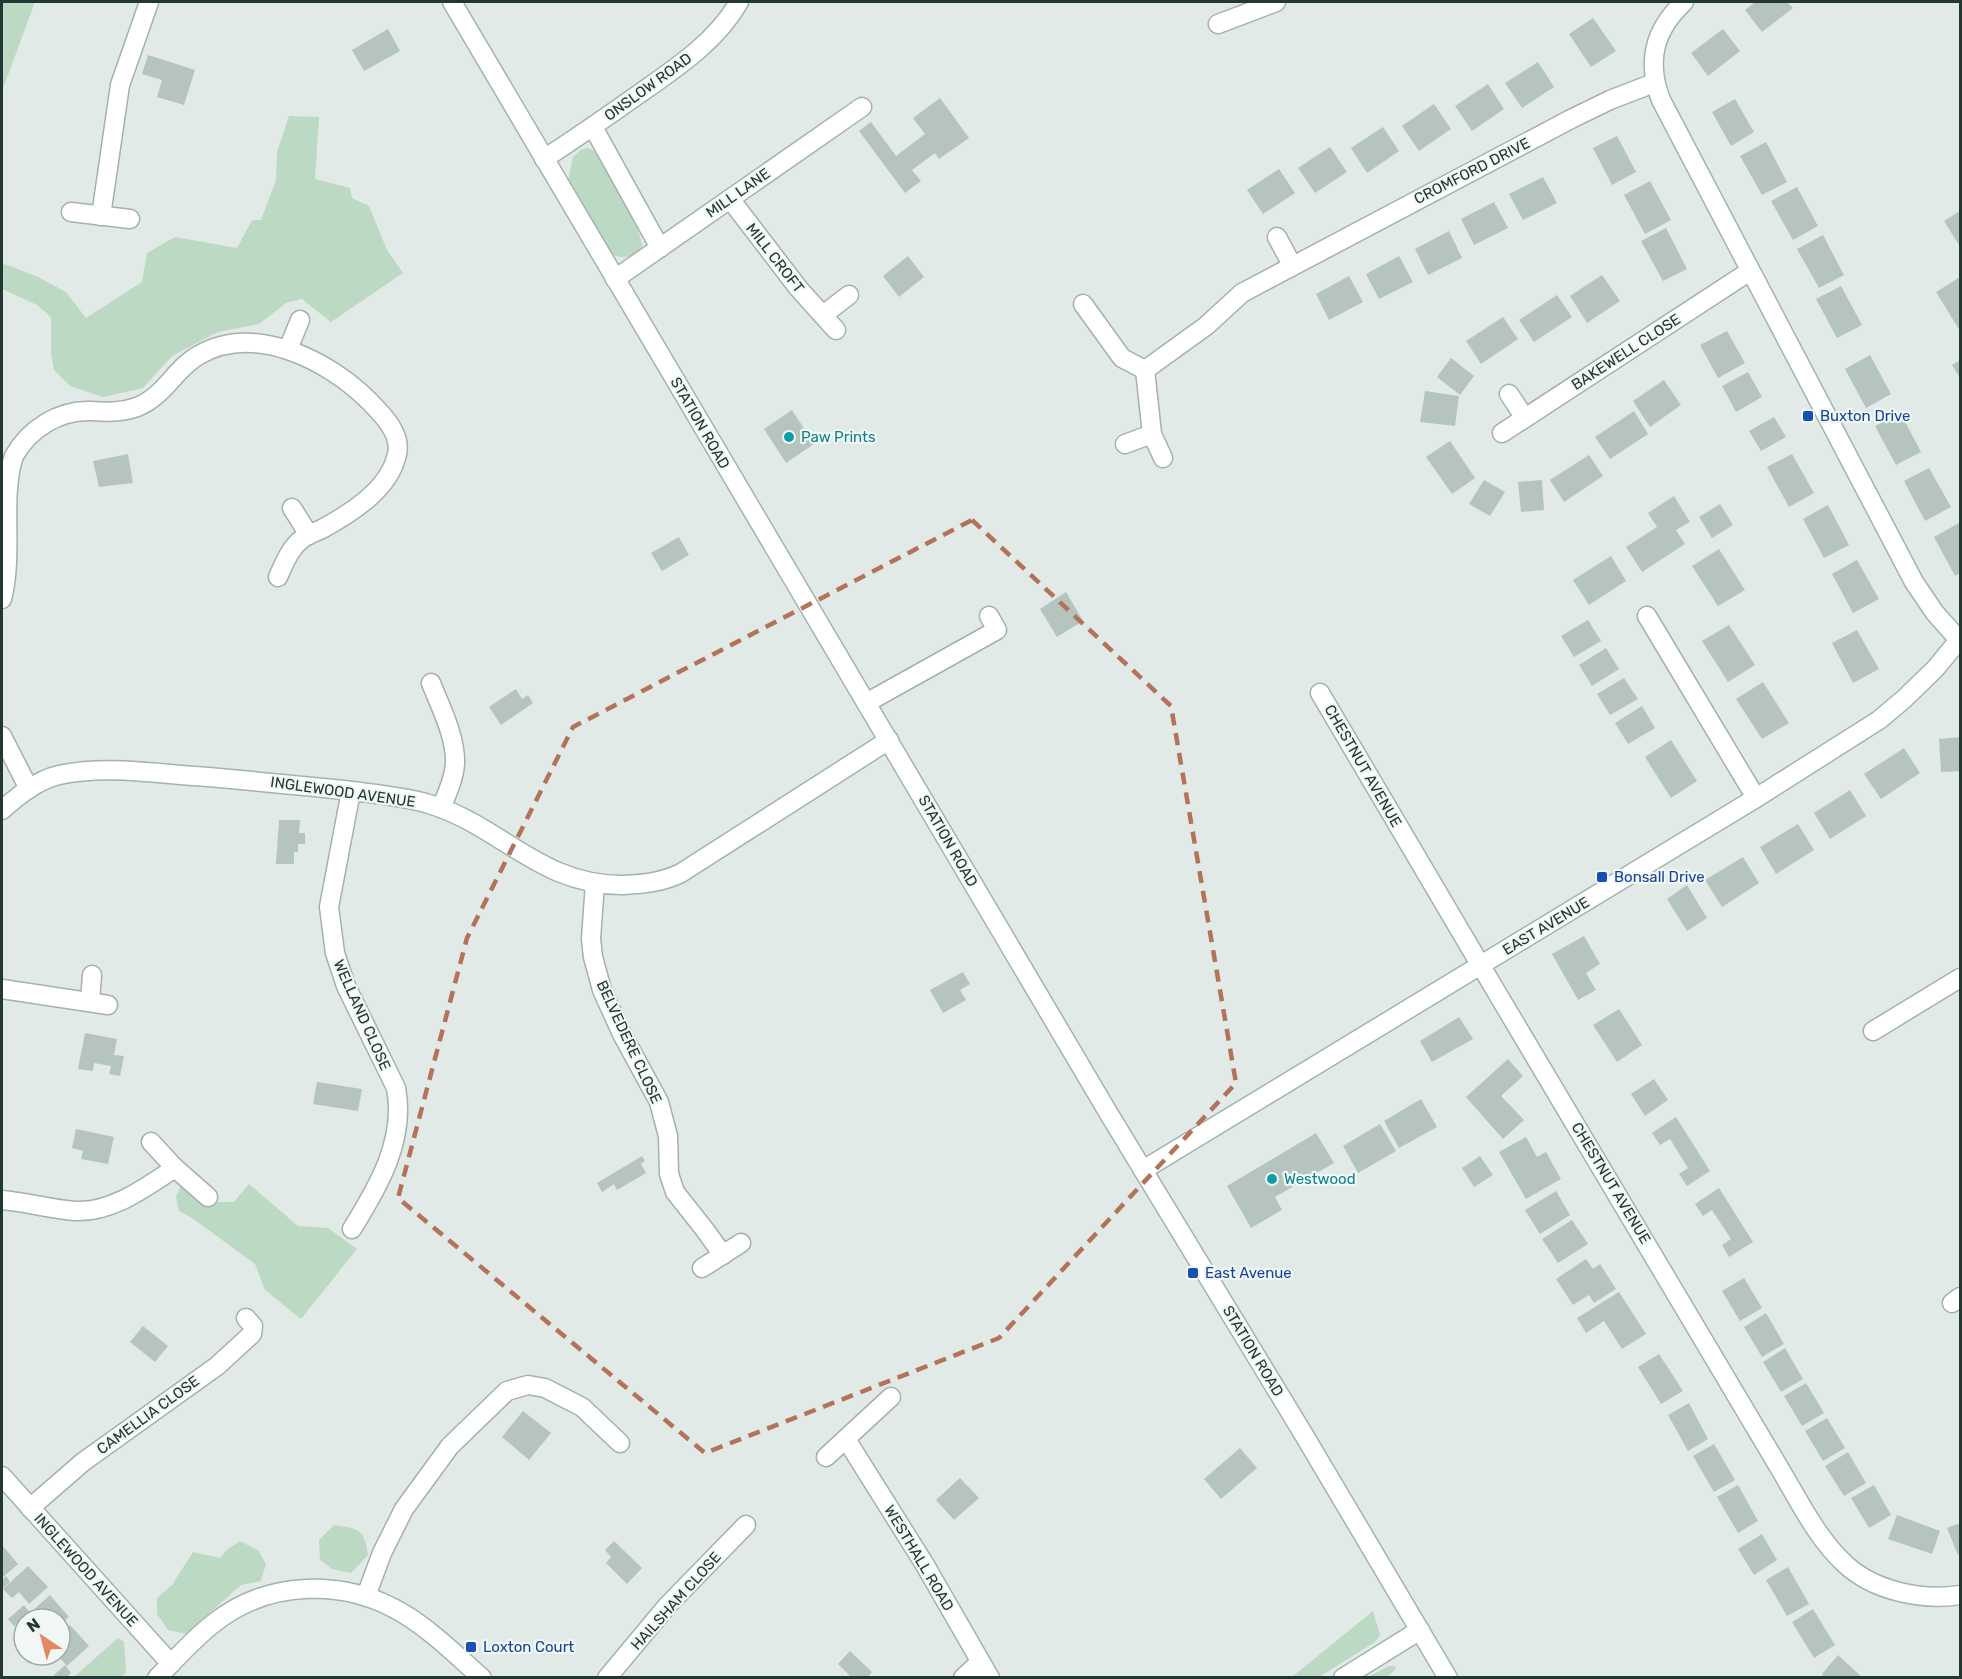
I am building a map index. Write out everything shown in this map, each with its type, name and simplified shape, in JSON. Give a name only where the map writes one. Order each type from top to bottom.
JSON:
[{"type":"street","points":[[101,216],[120,85],[149,2]]},
{"type":"street","name":"STATION ROAD","points":[[452,2],[1143,1170],[1448,1677]]},
{"type":"street","name":"ONSLOW ROAD","points":[[544,159],[593,127],[698,50],[716,34],[739,2]]},
{"type":"street","points":[[1218,24],[1276,2]]},
{"type":"street","points":[[1684,2],[1672,13],[1660,36],[1653,58],[1654,83],[1667,114],[1914,582],[1935,614],[1960,640]]},
{"type":"street","name":"CROMFORD DRIVE","points":[[1145,370],[1206,326],[1242,293],[1571,119],[1610,100],[1654,83]]},
{"type":"street","name":"MILL LANE","points":[[615,279],[862,107]]},
{"type":"street","points":[[593,127],[660,248]]},
{"type":"street","name":"MILL CROFT","points":[[730,199],[775,259],[836,330]]},
{"type":"street","points":[[71,212],[130,219]]},
{"type":"street","points":[[1277,237],[1292,265]]},
{"type":"street","name":"BAKEWELL CLOSE","points":[[1502,433],[1750,271]]},
{"type":"street","points":[[823,315],[849,295]]},
{"type":"street","points":[[1083,304],[1122,358],[1145,370],[1152,434],[1163,458]]},
{"type":"street","points":[[288,349],[300,320]]},
{"type":"street","points":[[2,599],[5,573],[3,496],[6,476],[14,455],[35,430],[45,423],[73,412],[112,413],[147,403],[191,361],[211,350],[258,343],[288,349],[332,371],[365,397],[392,429],[398,447],[394,463],[377,490],[354,509],[296,545],[278,577]]},
{"type":"street","points":[[1509,394],[1525,418]]},
{"type":"street","points":[[1125,444],[1152,434]]},
{"type":"street","points":[[292,508],[309,535]]},
{"type":"street","points":[[866,703],[997,630],[989,616]]},
{"type":"street","points":[[1647,616],[1756,798]]},
{"type":"street","name":"EAST AVENUE","points":[[1143,1170],[1756,798],[1879,720],[1935,669],[1960,640]]},
{"type":"street","points":[[431,683],[446,722],[454,755],[451,783],[441,808]]},
{"type":"street","name":"CHESTNUT AVENUE","points":[[1320,693],[1780,1469],[1832,1550],[1846,1565],[1868,1580],[1891,1589],[1921,1597],[1944,1598],[1960,1595]]},
{"type":"street","points":[[2,736],[28,789]]},
{"type":"street","name":"INGLEWOOD AVENUE","points":[[2,810],[28,789],[57,775],[112,771],[250,780],[351,791],[398,797],[441,808],[494,836],[543,866],[575,878],[594,883],[620,885],[654,883],[681,873],[889,740]]},
{"type":"street","name":"WELLAND CLOSE","points":[[351,791],[329,908],[333,944],[339,971],[396,1088],[399,1103],[399,1117],[390,1156],[376,1188],[352,1229]]},
{"type":"street","name":"BELVEDERE CLOSE","points":[[594,883],[591,939],[593,957],[602,990],[622,1034],[659,1102],[668,1136],[669,1174],[675,1192],[723,1255]]},
{"type":"street","points":[[2,988],[99,1003],[92,975]]},
{"type":"street","points":[[1873,1031],[1960,978]]},
{"type":"street","points":[[152,1142],[175,1168],[208,1197]]},
{"type":"street","points":[[2,1200],[75,1211],[87,1210],[117,1202],[135,1194],[175,1168]]},
{"type":"street","points":[[702,1268],[741,1243]]},
{"type":"street","name":"CAMELLIA CLOSE","points":[[30,1508],[83,1462],[217,1366],[252,1334],[253,1326],[246,1318]]},
{"type":"street","points":[[366,1596],[382,1553],[404,1509],[450,1446],[507,1391],[528,1385],[544,1388],[582,1407],[620,1443]]},
{"type":"street","points":[[825,1456],[891,1397]]},
{"type":"street","name":"WESTHALL ROAD","points":[[846,1439],[926,1565],[985,1670]]},
{"type":"street","name":"INGLEWOOD AVENUE","points":[[2,1476],[171,1664]]},
{"type":"street","name":"HAILSHAM CLOSE","points":[[607,1677],[668,1606],[746,1525]]},
{"type":"street","points":[[157,1677],[214,1623],[256,1598],[298,1589],[320,1588],[366,1596],[406,1615],[482,1677]]},
{"type":"street","points":[[1343,1677],[1420,1630]]},
{"type":"street","points":[[963,1677],[985,1670]]},
{"type":"highlighted area","points":[[972,520],[1171,706],[1236,1083],[999,1338],[705,1453],[398,1198],[467,938],[573,727]]},
{"type":"green space","points":[[2,2],[35,2],[2,91]]},
{"type":"green space","points":[[289,116],[319,117],[315,179],[350,188],[352,198],[369,206],[387,250],[403,273],[331,322],[302,299],[286,303],[259,324],[218,332],[172,356],[143,388],[103,397],[70,386],[54,370],[51,353],[51,317],[37,305],[2,289],[2,263],[38,277],[66,292],[86,318],[142,282],[147,253],[175,237],[237,248],[252,220],[261,220],[276,180],[277,152]]},
{"type":"green space","points":[[588,148],[597,153],[604,163],[637,227],[642,246],[631,256],[619,257],[610,253],[568,181],[573,157],[582,149]]},
{"type":"green space","points":[[249,1184],[298,1226],[328,1228],[357,1249],[301,1319],[265,1290],[255,1264],[179,1211],[176,1197],[181,1185],[201,1202],[234,1202]]},
{"type":"green space","points":[[334,1525],[355,1529],[365,1539],[368,1555],[351,1573],[332,1569],[320,1560],[319,1540]]},
{"type":"green space","points":[[240,1541],[259,1551],[266,1564],[261,1581],[241,1585],[186,1634],[168,1630],[157,1614],[157,1598],[172,1585],[193,1552],[220,1558]]},
{"type":"green space","points":[[1373,1611],[1380,1635],[1375,1642],[1319,1677],[1292,1677]]},
{"type":"green space","points":[[118,1638],[124,1642],[126,1673],[120,1677],[74,1677]]},
{"type":"green space","points":[[1389,1666],[1395,1666],[1396,1669],[1387,1677],[1368,1677]]},
{"type":"building","points":[[1755,2],[1787,2],[1793,8],[1762,32],[1745,10]]},
{"type":"building","points":[[1593,18],[1616,51],[1591,67],[1569,34]]},
{"type":"building","points":[[388,29],[400,51],[364,71],[352,50]]},
{"type":"building","points":[[1723,29],[1740,51],[1708,76],[1691,53]]},
{"type":"building","points":[[148,55],[195,70],[184,105],[157,97],[162,80],[142,74]]},
{"type":"building","points":[[1538,62],[1554,87],[1522,108],[1505,83]]},
{"type":"building","points":[[1488,84],[1504,109],[1472,131],[1455,106]]},
{"type":"building","points":[[940,98],[969,138],[939,159],[935,153],[912,170],[921,181],[905,193],[859,131],[871,122],[896,156],[925,134],[913,118]]},
{"type":"building","points":[[1735,99],[1754,132],[1731,146],[1712,112]]},
{"type":"building","points":[[1434,104],[1451,129],[1419,151],[1402,126]]},
{"type":"building","points":[[1383,127],[1399,151],[1367,173],[1351,148]]},
{"type":"building","points":[[1617,136],[1636,172],[1612,185],[1593,148]]},
{"type":"building","points":[[1766,142],[1787,182],[1762,195],[1740,156]]},
{"type":"building","points":[[1330,147],[1347,172],[1315,193],[1298,168]]},
{"type":"building","points":[[1279,169],[1295,193],[1263,214],[1247,190]]},
{"type":"building","points":[[1543,177],[1557,203],[1523,220],[1509,194]]},
{"type":"building","points":[[1650,181],[1671,220],[1645,234],[1624,195]]},
{"type":"building","points":[[1797,187],[1818,226],[1793,240],[1771,201]]},
{"type":"building","points":[[1494,202],[1508,228],[1474,245],[1461,219]]},
{"type":"building","points":[[1960,211],[1960,244],[1959,245],[1944,221]]},
{"type":"building","points":[[1666,228],[1687,269],[1663,281],[1641,241]]},
{"type":"building","points":[[1449,231],[1462,258],[1428,275],[1415,249]]},
{"type":"building","points":[[1823,235],[1844,275],[1819,288],[1797,249]]},
{"type":"building","points":[[908,256],[924,277],[899,297],[883,276]]},
{"type":"building","points":[[1399,256],[1413,282],[1379,299],[1366,274]]},
{"type":"building","points":[[1602,275],[1620,301],[1587,323],[1570,296]]},
{"type":"building","points":[[1349,276],[1363,302],[1329,320],[1316,294]]},
{"type":"building","points":[[1960,277],[1960,331],[1936,292]]},
{"type":"building","points":[[1841,286],[1862,325],[1837,338],[1816,299]]},
{"type":"building","points":[[1557,295],[1572,317],[1534,342],[1519,320]]},
{"type":"building","points":[[1503,317],[1518,339],[1481,364],[1466,341]]},
{"type":"building","points":[[1727,331],[1745,363],[1718,378],[1700,345]]},
{"type":"building","points":[[1870,355],[1891,394],[1866,408],[1845,369]]},
{"type":"building","points":[[1451,358],[1474,376],[1460,395],[1437,377]]},
{"type":"building","points":[[1960,360],[1960,378],[1952,365]]},
{"type":"building","points":[[1748,372],[1762,397],[1736,412],[1722,386]]},
{"type":"building","points":[[1664,380],[1681,405],[1650,427],[1633,401]]},
{"type":"building","points":[[1425,391],[1459,396],[1455,426],[1420,422]]},
{"type":"building","name":"Paw Prints","points":[[792,410],[814,444],[786,463],[764,429]]},
{"type":"building","points":[[1634,411],[1648,434],[1610,459],[1595,437]]},
{"type":"building","points":[[1900,412],[1921,452],[1896,465],[1875,426]]},
{"type":"building","points":[[1774,417],[1786,437],[1761,451],[1749,431]]},
{"type":"building","points":[[1450,441],[1475,478],[1452,494],[1426,457]]},
{"type":"building","points":[[128,454],[133,483],[99,487],[93,461]]},
{"type":"building","points":[[1792,454],[1814,493],[1789,507],[1767,467]]},
{"type":"building","points":[[1589,455],[1603,476],[1564,502],[1550,480]]},
{"type":"building","points":[[1929,468],[1951,507],[1925,521],[1904,481]]},
{"type":"building","points":[[1484,480],[1505,492],[1490,516],[1469,504]]},
{"type":"building","points":[[1542,480],[1544,510],[1521,512],[1518,482]]},
{"type":"building","points":[[1674,496],[1690,522],[1676,530],[1685,544],[1642,572],[1626,547],[1657,527],[1648,513]]},
{"type":"building","points":[[1720,504],[1733,525],[1712,538],[1699,517]]},
{"type":"building","points":[[1828,505],[1849,545],[1824,558],[1803,519]]},
{"type":"building","points":[[1959,523],[1960,573],[1955,576],[1934,537]]},
{"type":"building","points":[[679,537],[689,555],[662,571],[651,553]]},
{"type":"building","points":[[1719,549],[1745,590],[1718,606],[1692,566]]},
{"type":"building","points":[[1611,556],[1626,581],[1589,605],[1573,580]]},
{"type":"building","points":[[1857,560],[1879,599],[1853,613],[1832,574]]},
{"type":"building","points":[[1066,592],[1083,621],[1057,637],[1040,609]]},
{"type":"building","points":[[1588,620],[1601,641],[1574,657],[1561,636]]},
{"type":"building","points":[[1729,625],[1755,665],[1728,682],[1702,641]]},
{"type":"building","points":[[1857,630],[1879,669],[1853,683],[1832,643]]},
{"type":"building","points":[[1606,648],[1619,669],[1592,686],[1579,665]]},
{"type":"building","points":[[1624,678],[1638,699],[1610,715],[1597,694]]},
{"type":"building","points":[[1763,682],[1789,723],[1762,739],[1736,699]]},
{"type":"building","points":[[516,689],[522,699],[528,695],[533,703],[501,725],[489,707]]},
{"type":"building","points":[[1642,706],[1655,728],[1628,744],[1615,723]]},
{"type":"building","points":[[1960,737],[1960,771],[1941,772],[1939,739]]},
{"type":"building","points":[[1671,740],[1697,781],[1671,798],[1645,757]]},
{"type":"building","points":[[1904,748],[1920,773],[1881,799],[1864,774]]},
{"type":"building","points":[[1850,790],[1866,816],[1830,839],[1814,813]]},
{"type":"building","points":[[279,820],[300,820],[299,833],[305,833],[305,844],[298,844],[298,852],[294,852],[294,864],[276,864]]},
{"type":"building","points":[[1798,824],[1814,850],[1776,874],[1760,847]]},
{"type":"building","points":[[1743,857],[1759,883],[1722,907],[1705,880]]},
{"type":"building","points":[[1687,885],[1707,918],[1687,931],[1667,899]]},
{"type":"building","points":[[1584,936],[1600,964],[1586,973],[1596,990],[1578,1000],[1552,954]]},
{"type":"building","points":[[963,972],[970,984],[960,990],[966,1000],[943,1013],[930,990]]},
{"type":"building","points":[[1619,1009],[1642,1045],[1617,1062],[1593,1025]]},
{"type":"building","points":[[1459,1017],[1473,1039],[1432,1062],[1420,1041]]},
{"type":"building","points":[[85,1033],[117,1039],[114,1055],[124,1056],[120,1076],[109,1074],[111,1066],[94,1063],[93,1071],[78,1069]]},
{"type":"building","points":[[1508,1059],[1523,1076],[1501,1096],[1524,1120],[1503,1139],[1466,1097]]},
{"type":"building","points":[[1654,1079],[1668,1100],[1645,1116],[1631,1094]]},
{"type":"building","points":[[317,1082],[362,1089],[358,1111],[313,1104]]},
{"type":"building","points":[[1421,1099],[1437,1127],[1399,1148],[1384,1121]]},
{"type":"building","points":[[1676,1117],[1710,1171],[1687,1186],[1679,1174],[1688,1168],[1670,1139],[1660,1145],[1652,1133]]},
{"type":"building","points":[[1380,1124],[1396,1151],[1358,1173],[1343,1146]]},
{"type":"building","points":[[76,1129],[114,1137],[108,1164],[81,1159],[83,1151],[72,1148]]},
{"type":"building","name":"Westwood","points":[[1316,1133],[1334,1163],[1275,1197],[1282,1210],[1251,1228],[1227,1186]]},
{"type":"building","points":[[1526,1137],[1537,1157],[1546,1152],[1561,1179],[1526,1199],[1499,1152]]},
{"type":"building","points":[[642,1156],[645,1161],[641,1164],[646,1173],[617,1190],[614,1184],[602,1192],[597,1183]]},
{"type":"building","points":[[1480,1156],[1493,1175],[1474,1187],[1462,1168]]},
{"type":"building","points":[[1719,1188],[1753,1242],[1729,1257],[1722,1245],[1731,1239],[1712,1210],[1703,1216],[1695,1204]]},
{"type":"building","points":[[1556,1191],[1570,1215],[1540,1234],[1525,1210]]},
{"type":"building","points":[[1572,1220],[1588,1244],[1558,1263],[1542,1239]]},
{"type":"building","points":[[1586,1259],[1593,1269],[1600,1264],[1616,1289],[1594,1303],[1589,1295],[1573,1305],[1556,1279]]},
{"type":"building","points":[[1744,1278],[1762,1308],[1740,1321],[1722,1291]]},
{"type":"building","points":[[1619,1292],[1646,1334],[1622,1349],[1604,1321],[1586,1333],[1577,1318]]},
{"type":"building","points":[[1766,1313],[1784,1344],[1762,1357],[1744,1327]]},
{"type":"building","points":[[143,1326],[168,1346],[155,1362],[130,1342]]},
{"type":"building","points":[[1785,1348],[1803,1379],[1781,1392],[1763,1362]]},
{"type":"building","points":[[1659,1354],[1683,1391],[1661,1404],[1638,1367]]},
{"type":"building","points":[[1806,1383],[1824,1413],[1802,1426],[1784,1396]]},
{"type":"building","points":[[1689,1403],[1708,1439],[1688,1451],[1668,1415]]},
{"type":"building","points":[[523,1411],[551,1433],[529,1460],[502,1437]]},
{"type":"building","points":[[1827,1418],[1845,1448],[1823,1461],[1805,1431]]},
{"type":"building","points":[[1714,1444],[1735,1480],[1714,1492],[1693,1456]]},
{"type":"building","points":[[1240,1448],[1257,1468],[1221,1499],[1204,1479]]},
{"type":"building","points":[[1848,1452],[1866,1483],[1844,1496],[1825,1466]]},
{"type":"building","points":[[960,1478],[979,1498],[954,1520],[936,1500]]},
{"type":"building","points":[[1738,1485],[1758,1521],[1738,1533],[1717,1497]]},
{"type":"building","points":[[1874,1485],[1891,1515],[1869,1528],[1851,1498]]},
{"type":"building","points":[[1897,1515],[1940,1531],[1932,1554],[1888,1539]]},
{"type":"building","points":[[1960,1523],[1960,1554],[1958,1555],[1947,1528]]},
{"type":"building","points":[[1762,1534],[1777,1560],[1754,1575],[1738,1549]]},
{"type":"building","points":[[614,1541],[642,1568],[627,1584],[606,1563],[611,1557],[605,1550]]},
{"type":"building","points":[[2,1545],[18,1564],[2,1578]]},
{"type":"building","points":[[28,1566],[48,1587],[29,1604],[19,1592],[12,1598],[3,1589]]},
{"type":"building","points":[[1788,1567],[1809,1604],[1787,1616],[1766,1580]]},
{"type":"building","points":[[6,1576],[10,1582],[2,1589],[2,1580]]},
{"type":"building","points":[[50,1595],[60,1607],[37,1607]]},
{"type":"building","points":[[1813,1609],[1835,1645],[1814,1658],[1792,1622]]},
{"type":"building","points":[[72,1627],[89,1646],[72,1661]]},
{"type":"building","points":[[850,1651],[872,1672],[867,1678],[852,1678],[838,1664]]},
{"type":"building","points":[[1838,1655],[1863,1678],[1825,1678],[1822,1674]]},
{"type":"building","points":[[63,1667],[66,1667],[71,1673],[66,1678],[51,1678]]},
{"type":"place","name":"Buxton Drive","points":[[1808,416]]},
{"type":"place","name":"Paw Prints","points":[[789,437]]},
{"type":"place","name":"Bonsall Drive","points":[[1602,877]]},
{"type":"place","name":"Westwood","points":[[1272,1179]]},
{"type":"place","name":"East Avenue","points":[[1193,1273]]},
{"type":"place","name":"Loxton Court","points":[[471,1647]]}]
